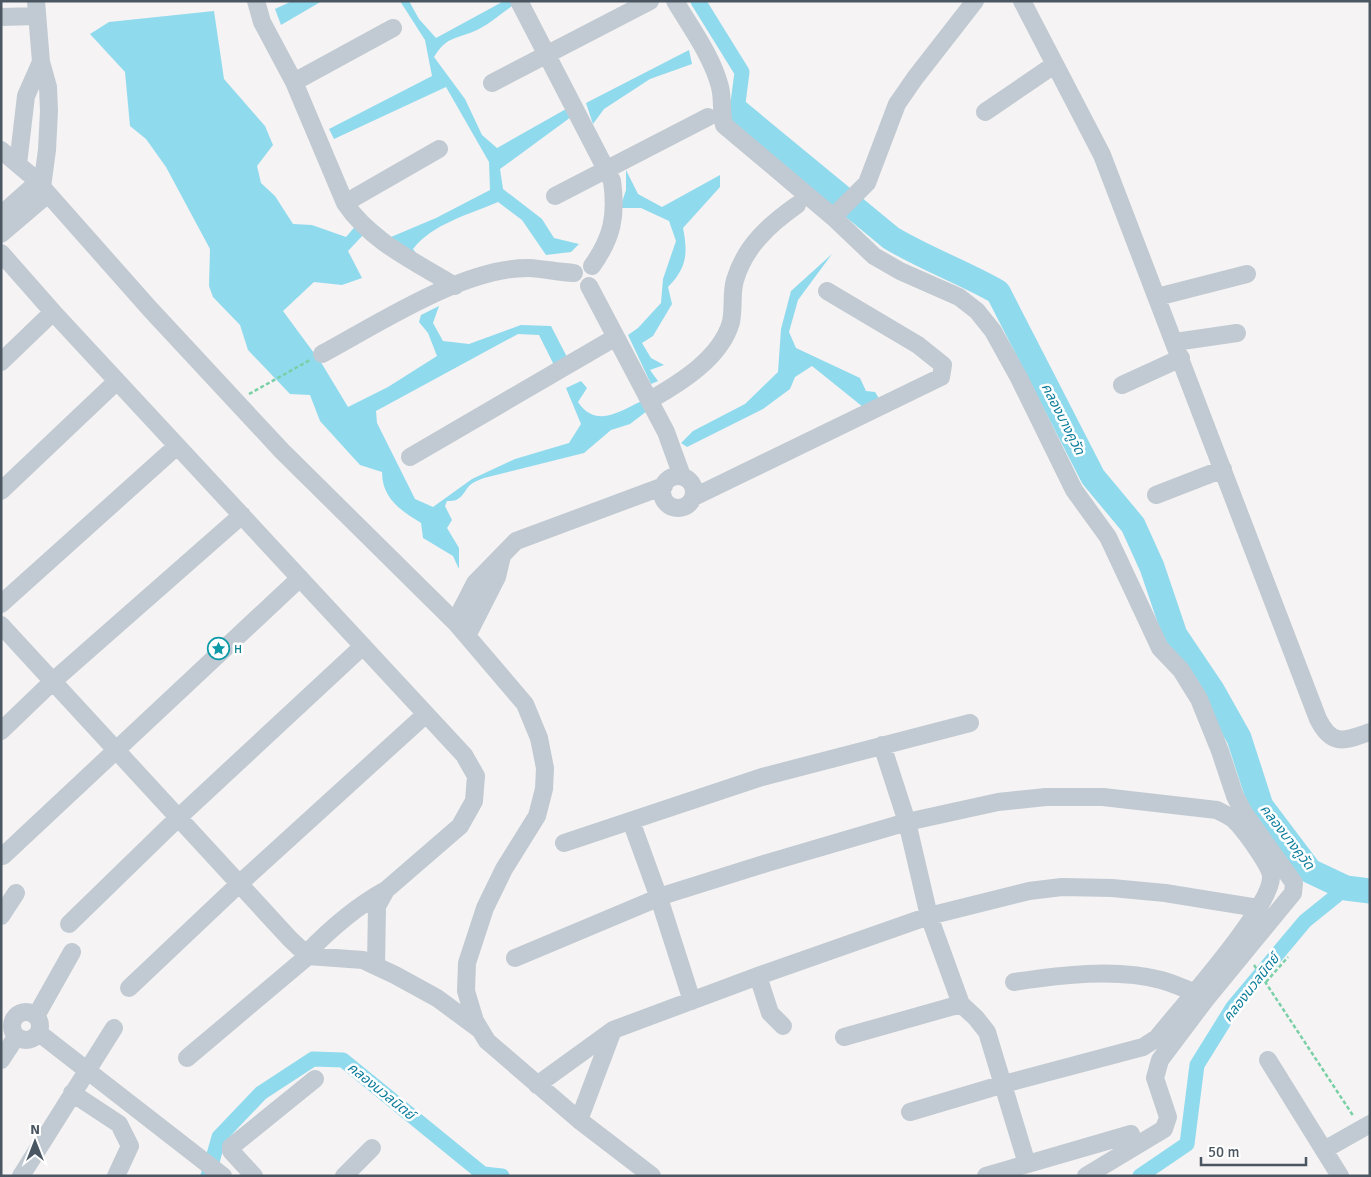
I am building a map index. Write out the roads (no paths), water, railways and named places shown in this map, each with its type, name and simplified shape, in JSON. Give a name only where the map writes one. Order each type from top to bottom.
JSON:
[{"type":"street","points":[[256,1],[262,22],[294,82],[345,203],[356,220],[384,243],[455,286]]},
{"type":"street","points":[[492,83],[650,1]]},
{"type":"street","points":[[675,1],[702,45],[721,88],[724,125],[836,214],[874,256],[900,271],[959,297],[977,311],[993,331],[1019,378],[1074,490],[1108,537],[1160,648],[1181,670],[1200,699],[1235,796],[1244,812],[1294,883],[1293,893],[1244,951],[1160,1060],[1155,1078],[1168,1117],[1164,1129],[1086,1176]]},
{"type":"street","points":[[836,214],[867,183],[897,104],[975,1]]},
{"type":"street","points":[[1022,1],[1102,156],[1324,732],[1337,740],[1356,738],[1370,732]]},
{"type":"street","points":[[521,5],[612,181],[615,202],[611,231],[605,247],[592,266]]},
{"type":"street","points":[[1,17],[37,9],[42,62],[48,87],[49,111],[43,188],[4,222]]},
{"type":"street","points":[[294,82],[393,28]]},
{"type":"street","points":[[18,164],[26,96],[42,62]]},
{"type":"street","points":[[984,112],[1054,65]]},
{"type":"street","points":[[555,196],[708,118]]},
{"type":"street","points":[[345,203],[439,149]]},
{"type":"street","points":[[1,150],[43,188],[150,309],[282,451],[455,622],[525,704],[539,738],[545,768],[544,789],[537,816],[504,870],[485,908],[467,963],[466,991],[475,1021],[487,1040],[579,1120],[652,1176]]},
{"type":"street","points":[[658,395],[705,361],[719,344],[731,322],[734,281],[744,258],[775,221],[797,205]]},
{"type":"street","points":[[1,253],[53,312],[464,755],[476,776],[474,801],[460,826],[386,890],[367,900],[334,925],[307,955],[187,1058]]},
{"type":"street","points":[[574,274],[582,265],[592,266]]},
{"type":"street","points":[[589,286],[596,279],[595,270],[592,266]]},
{"type":"street","points":[[322,354],[436,293],[497,272],[528,268],[574,274]]},
{"type":"street","points":[[574,274],[579,284],[589,286]]},
{"type":"street","points":[[1157,297],[1247,274]]},
{"type":"street","points":[[589,286],[616,337],[658,395],[666,432],[682,476],[694,486],[694,497]]},
{"type":"street","points":[[664,486],[662,496],[668,505],[678,509],[688,505],[694,497],[941,377],[943,365],[918,345],[827,291]]},
{"type":"street","points":[[1,362],[53,312]]},
{"type":"street","points":[[1122,385],[1178,350],[1238,333]]},
{"type":"street","points":[[410,457],[616,337]]},
{"type":"street","points":[[1,491],[117,381]]},
{"type":"street","points":[[1,604],[177,446]]},
{"type":"street","points":[[1156,494],[1223,469]]},
{"type":"street","points":[[455,622],[475,583],[516,541],[664,486],[671,478],[682,476]]},
{"type":"street","points":[[1,731],[52,682],[242,515]]},
{"type":"street","points":[[467,636],[497,577],[502,555]]},
{"type":"street","points":[[3,856],[300,578]]},
{"type":"street","points":[[1,625],[239,884],[307,955],[363,960],[437,998],[481,1031]]},
{"type":"street","points":[[69,924],[179,817],[363,646]]},
{"type":"street","points":[[129,988],[239,884],[426,714]]},
{"type":"street","points":[[564,843],[762,777],[970,723]]},
{"type":"street","points":[[882,745],[907,822],[929,916],[961,1004],[976,1018],[986,1032],[1004,1084],[1027,1164]]},
{"type":"street","points":[[515,958],[659,898],[767,862],[907,822],[998,802],[1046,797],[1103,797],[1217,810],[1233,819],[1268,866],[1271,876],[1270,886],[1258,908],[1194,992],[1156,1038],[1143,1047],[1004,1084],[910,1112]]},
{"type":"street","points":[[630,821],[659,898],[692,1001]]},
{"type":"street","points":[[537,1085],[613,1030],[758,976],[929,916],[1030,891],[1062,887],[1165,893],[1258,908]]},
{"type":"street","points":[[376,966],[377,906],[386,890]]},
{"type":"street","points":[[1,916],[16,893]]},
{"type":"street","points":[[36,1016],[72,952]]},
{"type":"street","points":[[1014,982],[1081,974],[1139,976],[1160,980],[1194,992]]},
{"type":"street","points":[[758,976],[770,1013],[783,1026]]},
{"type":"street","points":[[844,1037],[961,1004]]},
{"type":"street","points":[[28,1012],[36,1016],[41,1024],[39,1033],[29,1041],[16,1037],[7,1017],[28,1012]]},
{"type":"street","points":[[22,1176],[114,1028]]},
{"type":"street","points":[[579,1120],[613,1030]]},
{"type":"street","points":[[39,1033],[223,1176]]},
{"type":"street","points":[[1,1060],[16,1037]]},
{"type":"street","points":[[1268,1060],[1340,1176]]},
{"type":"street","points":[[254,1176],[231,1151],[231,1147],[315,1079]]},
{"type":"street","points":[[72,1093],[119,1124],[130,1146],[116,1176]]},
{"type":"street","points":[[1324,1150],[1361,1122]]},
{"type":"street","points":[[986,1176],[1131,1134]]},
{"type":"street","points":[[344,1176],[372,1148]]},
{"type":"water","points":[[292,1],[322,1],[281,25],[275,9]]},
{"type":"water","points":[[400,1],[409,1],[419,19],[436,38],[504,1],[512,1],[515,4],[479,29],[449,41],[434,57],[465,99],[482,135],[497,148],[566,109],[571,117],[500,169],[503,189],[542,219],[554,238],[579,244],[571,252],[546,255],[522,220],[498,202],[441,226],[421,240],[413,249],[429,270],[364,234],[348,251],[362,278],[342,285],[314,282],[283,311],[322,364],[348,407],[388,387],[437,356],[428,333],[419,322],[421,315],[439,306],[433,323],[443,341],[469,344],[521,325],[551,326],[567,357],[555,367],[539,335],[518,334],[376,411],[377,423],[415,499],[433,507],[472,479],[515,459],[569,443],[581,424],[566,388],[581,381],[587,388],[578,402],[593,415],[610,415],[646,399],[651,408],[630,424],[611,430],[584,453],[484,478],[471,485],[458,499],[447,501],[445,506],[452,520],[447,528],[459,548],[459,569],[453,556],[423,538],[421,523],[399,508],[389,496],[385,489],[382,472],[360,465],[320,421],[310,395],[290,394],[248,350],[240,325],[213,297],[209,286],[210,249],[166,167],[146,139],[130,126],[125,72],[90,34],[109,22],[214,11],[224,79],[265,126],[273,145],[257,166],[261,183],[275,196],[293,224],[312,225],[346,237],[365,215],[391,237],[436,218],[490,190],[489,162],[446,87],[334,139],[329,129],[432,76],[425,40]]},
{"type":"water","points":[[689,50],[692,64],[650,79],[604,109],[593,124],[586,103]]},
{"type":"water","points":[[626,170],[638,194],[662,207],[720,175],[720,187],[683,228],[684,260],[679,273],[668,287],[672,304],[653,336],[642,343],[651,358],[664,365],[650,370],[658,381],[651,384],[628,335],[638,328],[661,303],[663,279],[676,241],[669,221],[641,208],[620,208],[626,190]]},
{"type":"water","points":[[832,254],[798,300],[789,332],[796,348],[860,378],[866,391],[875,392],[880,400],[863,407],[812,366],[795,377],[790,389],[763,409],[687,447],[681,443],[693,431],[745,404],[778,372],[781,329],[791,291]]},
{"type":"waterway","name":"คลองบางคูวัด","points":[[698,1],[742,72],[737,111]]},
{"type":"waterway","name":"คลองบางคูวัด","points":[[737,111],[891,238],[998,292],[1093,477],[1133,525],[1152,567],[1175,635],[1212,690],[1239,738],[1261,806],[1310,871],[1346,888],[1370,891]]},
{"type":"waterway","name":"คลองนวลนิตย์","points":[[1140,1176],[1187,1144],[1197,1065],[1233,1007],[1305,921],[1346,888]]},
{"type":"waterway","name":"คลองนวลนิตย์","points":[[208,1176],[219,1137],[261,1093],[313,1059],[343,1060],[483,1174],[502,1176]]},
{"type":"place","name":"H","points":[[218,649]]}]
